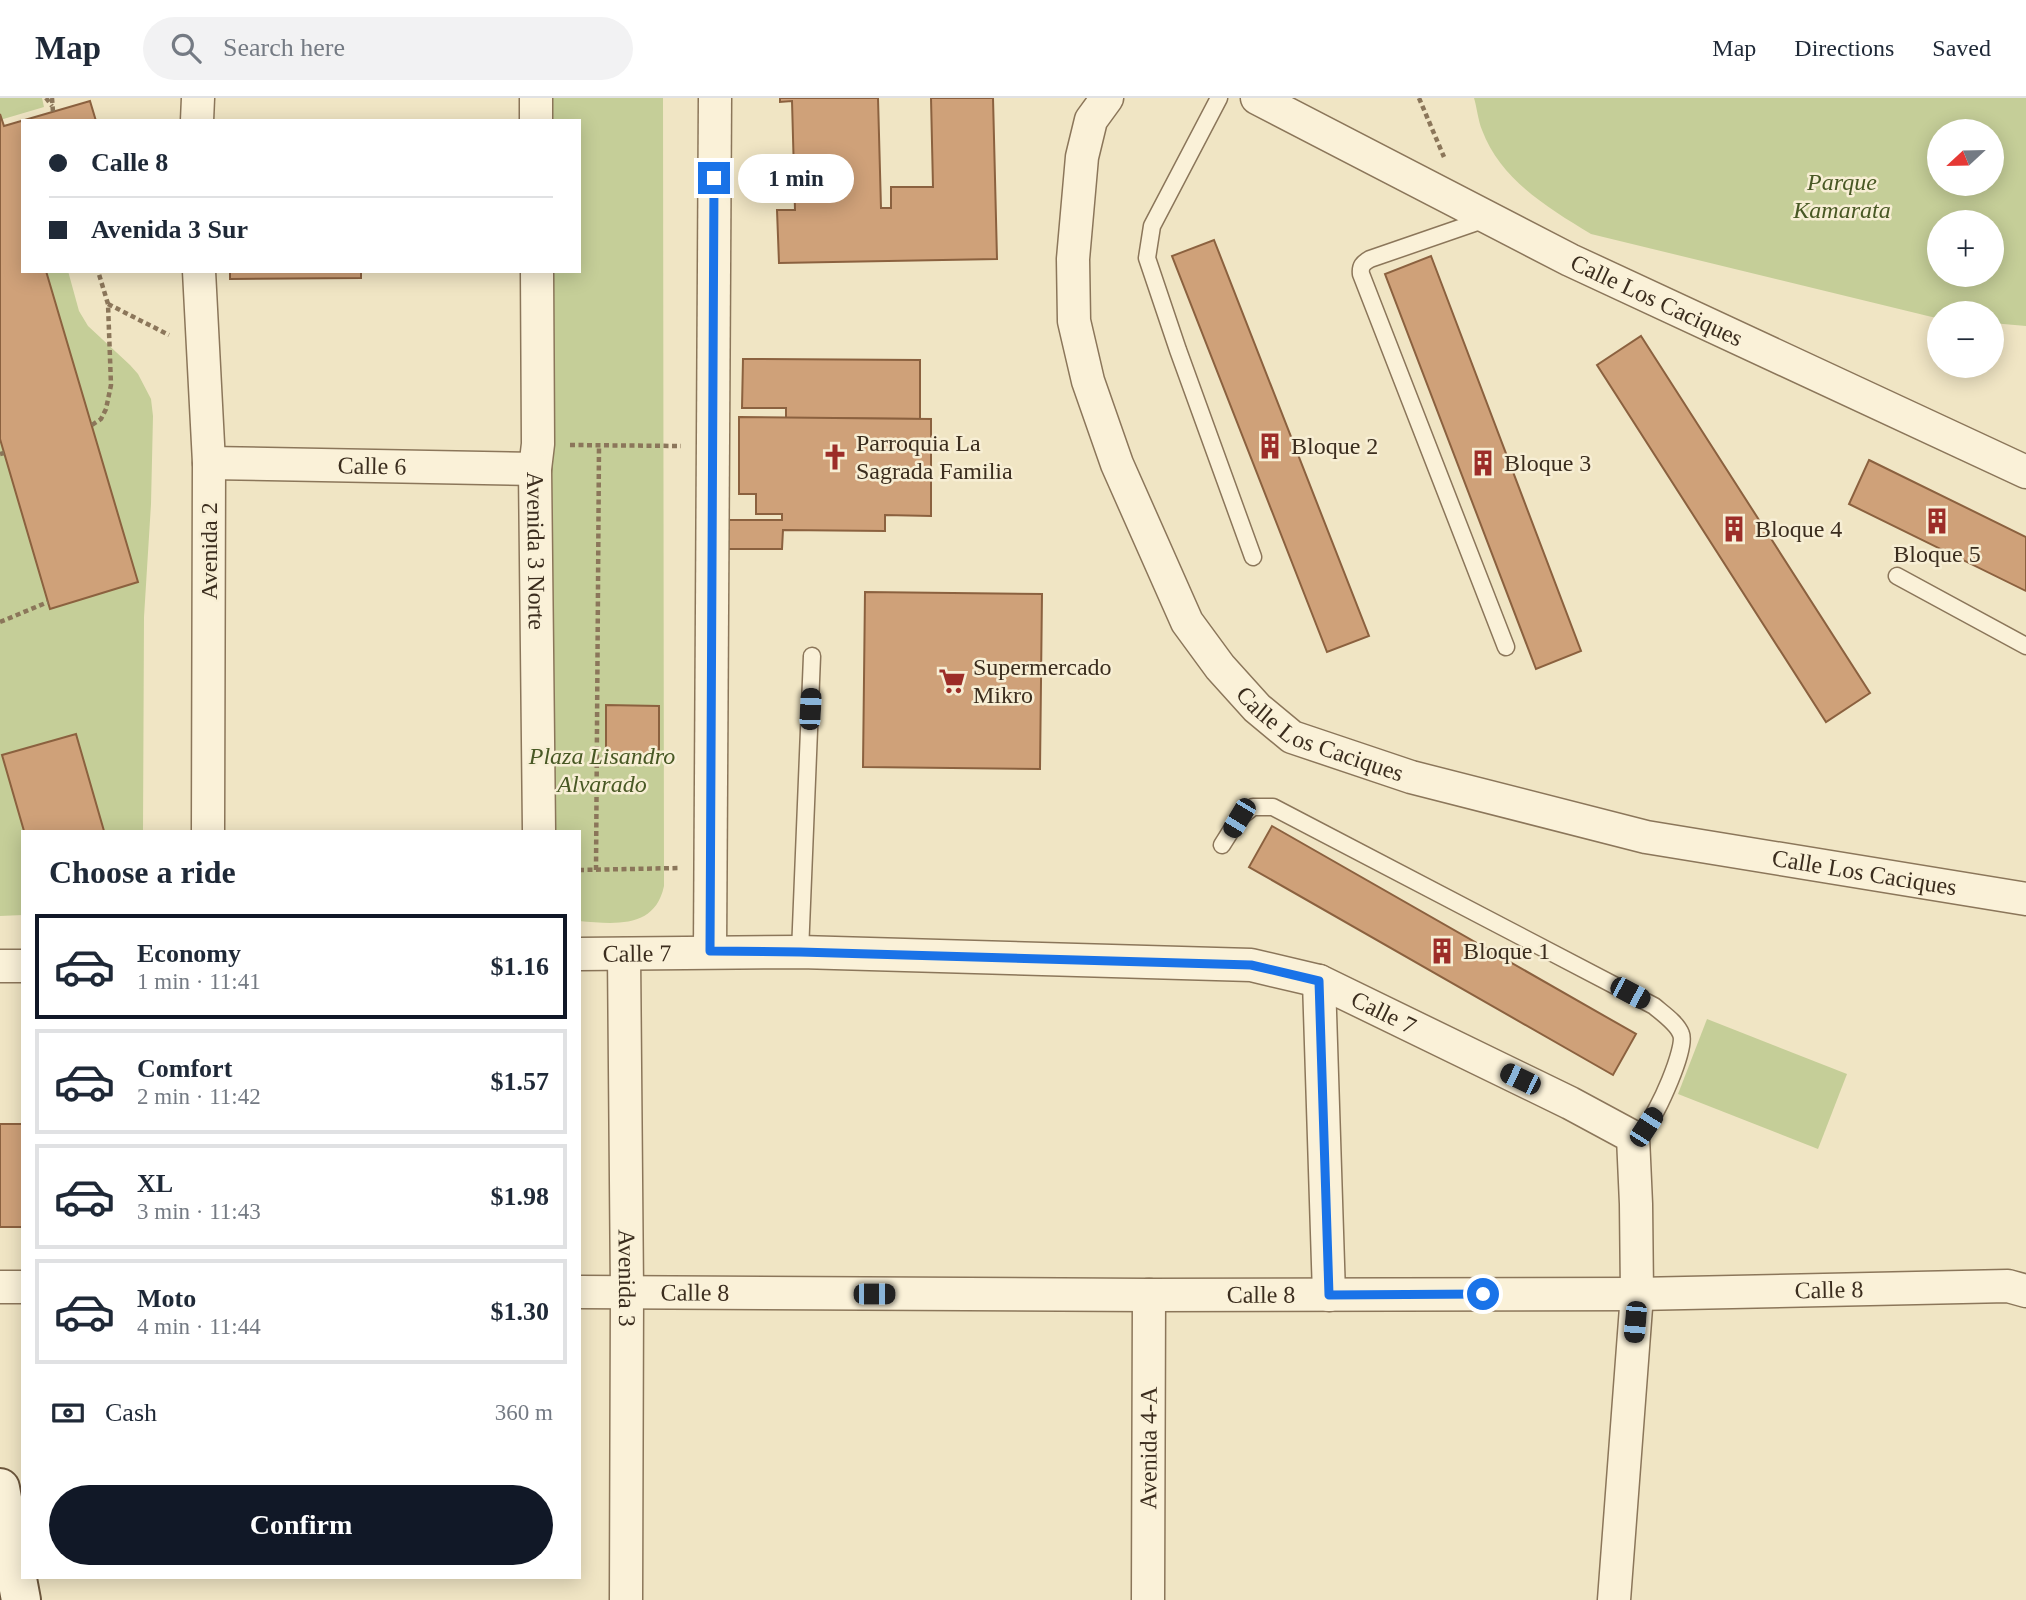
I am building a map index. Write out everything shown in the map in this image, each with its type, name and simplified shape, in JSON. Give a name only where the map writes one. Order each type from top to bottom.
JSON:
[{"type":"main road","points":[[0,1488],[21,1600]]},
{"type":"street","points":[[197,119],[198,98]]},
{"type":"street","points":[[536,98],[536,119]]},
{"type":"street","points":[[710,951],[715,98]]},
{"type":"street","name":"Calle Los Caciques","points":[[1107,98],[1091,120],[1082,158],[1073,259],[1074,321],[1088,381],[1117,464],[1187,622],[1220,667],[1257,708],[1292,737],[1411,777],[1646,837],[2026,899]]},
{"type":"street","name":"Calle Los Caciques","points":[[1257,98],[1570,260],[2026,472]]},
{"type":"street","name":"Avenida 2","points":[[199,273],[209,463],[208,830]]},
{"type":"street","name":"Avenida 3 Norte","points":[[537,273],[539,830]]},
{"type":"street","name":"Calle 6","points":[[209,463],[537,456]]},
{"type":"street","name":"Calle 7","points":[[581,954],[800,952],[1251,965],[1319,981],[1570,1103],[1633,1137]]},
{"type":"street","name":"Avenida 3","points":[[624,954],[626,1600]]},
{"type":"street","points":[[0,966],[21,966]]},
{"type":"street","points":[[1319,981],[1329,1295]]},
{"type":"street","points":[[1614,1600],[1637,1294],[1633,1137]]},
{"type":"street","name":"Calle 8","points":[[581,1292],[1637,1294],[2008,1286],[2026,1292]]},
{"type":"street","points":[[0,1287],[21,1287]]},
{"type":"street","name":"Avenida 4-A","points":[[1148,1600],[1149,1295]]},
{"type":"lane","points":[[1219,98],[1152,226],[1147,257],[1253,556]]},
{"type":"lane","points":[[1475,211],[1370,259],[1360,268],[1506,647]]},
{"type":"lane","points":[[1897,576],[2026,646]]},
{"type":"lane","points":[[800,952],[812,656]]},
{"type":"lane","points":[[1222,845],[1239,818],[1246,812],[1254,807],[1273,807],[1654,1006],[1681,1034],[1682,1050],[1658,1107],[1646,1127],[1633,1137]]},
{"type":"path","points":[[46,98],[53,109],[52,98]]},
{"type":"path","points":[[1419,98],[1475,211]]},
{"type":"path","points":[[92,425],[101,419],[106,409],[111,385],[108,304],[99,273]]},
{"type":"path","points":[[108,304],[202,352]]},
{"type":"path","points":[[596,870],[598,446]]},
{"type":"path","points":[[537,456],[598,446],[713,446]]},
{"type":"path","points":[[0,622],[48,602]]},
{"type":"path","points":[[581,870],[712,867]]},
{"type":"green space","points":[[0,98],[42,98],[44,107],[0,120]]},
{"type":"green space","name":"Plaza Lisandro Alvarado","points":[[543,98],[663,98],[664,886],[652,910],[643,917],[619,923],[581,921],[581,830],[530,830],[542,273],[581,273],[581,119],[543,119]]},
{"type":"green space","name":"Parque Kamarata","points":[[1474,98],[2026,98],[2026,326],[2004,324],[2004,301],[1927,301],[1927,316],[1591,234],[1542,202],[1513,178],[1490,148]]},
{"type":"green space","points":[[0,248],[21,269],[21,273],[69,273],[79,311],[88,326],[138,374],[151,399],[153,416],[144,617],[143,830],[21,830],[21,915],[0,916]]},
{"type":"green space","points":[[1707,1019],[1847,1074],[1818,1149],[1678,1094]]},
{"type":"building","points":[[780,98],[878,98],[881,208],[891,208],[891,187],[933,187],[931,98],[993,98],[997,259],[779,263],[777,210],[795,210],[792,101],[780,102]]},
{"type":"building","points":[[90,101],[95,119],[28,119]]},
{"type":"building","points":[[0,114],[4,126],[21,121],[21,273],[47,273],[138,582],[50,609],[0,439]]},
{"type":"building","name":"Bloque 2","points":[[1214,240],[1369,636],[1327,652],[1172,256]]},
{"type":"building","name":"Bloque 3","points":[[1431,256],[1581,651],[1536,669],[1385,274]]},
{"type":"building","points":[[230,273],[361,273],[361,278],[230,279]]},
{"type":"building","name":"Bloque 4","points":[[1641,336],[1870,693],[1826,722],[1597,365]]},
{"type":"building","points":[[743,359],[920,360],[920,419],[786,418],[786,408],[742,408]]},
{"type":"building","name":"Parroquia La Sagrada Familia","points":[[739,417],[931,419],[931,516],[885,515],[885,531],[783,530],[782,549],[724,549],[724,520],[782,520],[782,514],[756,514],[756,494],[739,494]]},
{"type":"building","name":"Bloque 5","points":[[1869,460],[2026,537],[2026,591],[1849,504]]},
{"type":"building","name":"Supermercado Mikro","points":[[865,592],[1042,594],[1040,769],[863,767]]},
{"type":"building","points":[[606,705],[659,706],[659,764],[606,764]]},
{"type":"building","points":[[76,734],[104,830],[24,830],[2,755]]},
{"type":"building","name":"Bloque 1","points":[[1272,826],[1636,1034],[1613,1075],[1249,867]]},
{"type":"building","points":[[0,1124],[21,1124],[21,1227],[0,1227]]},
{"type":"place","name":"Bloque 2","points":[[1270,446]]},
{"type":"place","name":"Parroquia La Sagrada Familia","points":[[835,457]]},
{"type":"place","name":"Bloque 3","points":[[1483,463]]},
{"type":"place","name":"Bloque 5","points":[[1937,521]]},
{"type":"place","name":"Bloque 4","points":[[1734,529]]},
{"type":"place","name":"Supermercado Mikro","points":[[952,681]]},
{"type":"place","name":"Bloque 1","points":[[1442,951]]},
{"type":"route","points":[[714,178],[710,951],[1251,965],[1319,981],[1329,1295],[1483,1294]]}]
